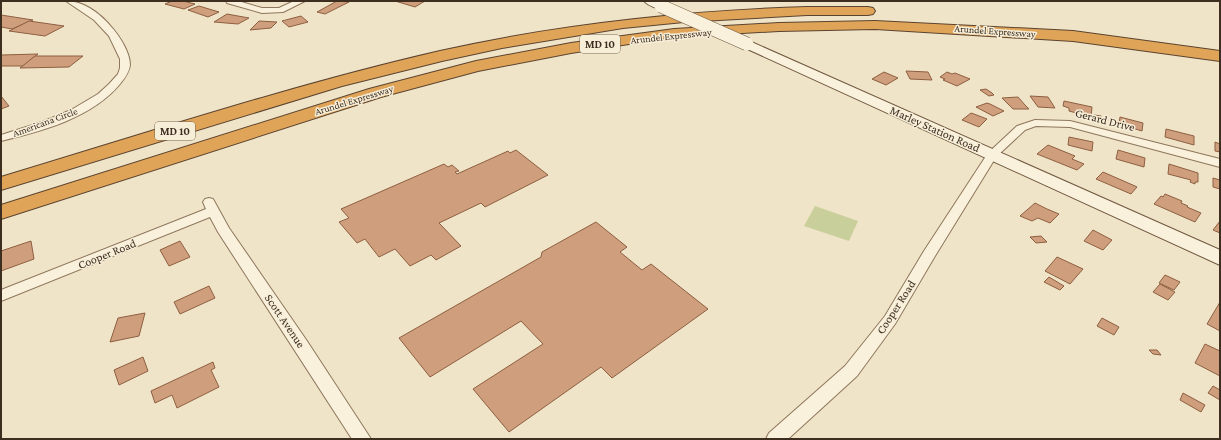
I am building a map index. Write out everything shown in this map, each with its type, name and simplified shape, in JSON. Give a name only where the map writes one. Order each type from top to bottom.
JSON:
[{"type":"highway","name":"Arundel Expressway","points":[[1,184],[334,82],[420,60],[509,42],[601,27],[692,17],[798,11],[883,11]]},
{"type":"highway","name":"Arundel Expressway","points":[[1017,18],[1121,28]]},
{"type":"highway","name":"Arundel Expressway","points":[[1,212],[375,92],[469,67],[571,48],[674,34],[779,28],[883,26],[1073,36],[1220,56]]},
{"type":"main road","name":"Marley Station Road","points":[[655,3],[1220,258]]},
{"type":"street","name":"Americana Circle","points":[[1,138],[74,114],[103,95],[121,76],[125,65],[124,57],[111,32],[88,11],[70,1]]},
{"type":"street","points":[[230,1],[262,11],[280,10],[301,1]]},
{"type":"street","name":"Gerard Drive","points":[[992,154],[1014,134],[1028,124],[1044,122],[1090,128],[1220,164]]},
{"type":"street","name":"Cooper Road","points":[[775,439],[851,372],[890,320],[929,254],[992,154]]},
{"type":"street","name":"Cooper Road","points":[[1,296],[211,207]]},
{"type":"street","name":"Scott Avenue","points":[[211,207],[223,229],[362,439]]},
{"type":"green space","points":[[815,206],[858,221],[849,241],[804,226]]},
{"type":"building","points":[[172,1],[183,1],[195,4],[184,9],[165,4]]},
{"type":"building","points":[[337,1],[349,2],[325,14],[317,12]]},
{"type":"building","points":[[395,1],[425,1],[415,7]]},
{"type":"building","points":[[199,6],[219,12],[208,17],[188,10]]},
{"type":"building","points":[[227,14],[249,18],[238,24],[214,22]]},
{"type":"building","points":[[1,15],[33,20],[12,29],[1,27]]},
{"type":"building","points":[[301,16],[308,22],[289,27],[282,21]]},
{"type":"building","points":[[29,21],[64,26],[45,36],[9,31]]},
{"type":"building","points":[[259,21],[277,22],[271,28],[250,30]]},
{"type":"building","points":[[38,54],[23,66],[1,66],[1,55]]},
{"type":"building","points":[[35,56],[83,56],[69,67],[20,68]]},
{"type":"building","points":[[906,71],[928,72],[932,80],[910,79]]},
{"type":"building","points":[[884,72],[898,78],[886,85],[872,79]]},
{"type":"building","points":[[947,72],[952,74],[955,73],[970,79],[957,86],[943,80],[945,79],[940,77]]},
{"type":"building","points":[[986,89],[994,95],[989,96],[980,90]]},
{"type":"building","points":[[1,96],[9,106],[1,109]]},
{"type":"building","points":[[1030,96],[1048,97],[1055,108],[1038,107]]},
{"type":"building","points":[[1018,97],[1029,109],[1013,109],[1002,98]]},
{"type":"building","points":[[1064,101],[1092,107],[1091,117],[1069,111],[1069,108],[1063,106]]},
{"type":"building","points":[[987,103],[1004,111],[993,116],[976,107]]},
{"type":"building","points":[[971,113],[987,119],[979,127],[962,120]]},
{"type":"building","points":[[1094,115],[1101,116],[1101,122],[1093,120]]},
{"type":"building","points":[[1120,117],[1143,123],[1142,131],[1119,124]]},
{"type":"building","points":[[1166,129],[1194,136],[1194,145],[1165,137]]},
{"type":"building","points":[[1069,137],[1093,142],[1092,151],[1068,145]]},
{"type":"building","points":[[1215,142],[1220,144],[1220,152],[1215,151]]},
{"type":"building","points":[[1048,145],[1075,156],[1072,159],[1084,164],[1077,170],[1037,154]]},
{"type":"building","points":[[516,150],[548,175],[485,207],[481,203],[439,223],[461,246],[436,260],[431,255],[410,266],[395,249],[379,257],[365,239],[357,243],[339,222],[349,218],[341,209],[444,164],[448,167],[452,165],[459,171],[455,172],[457,174],[508,151],[510,153]]},
{"type":"building","points":[[1118,150],[1145,158],[1144,167],[1116,159]]},
{"type":"building","points":[[1169,164],[1198,173],[1198,182],[1195,182],[1195,184],[1190,182],[1191,180],[1168,174]]},
{"type":"building","points":[[1103,172],[1137,187],[1131,194],[1096,179]]},
{"type":"building","points":[[1213,178],[1220,180],[1220,189],[1213,187]]},
{"type":"building","points":[[1165,194],[1182,201],[1181,203],[1188,206],[1187,207],[1201,213],[1195,222],[1154,204],[1161,196],[1163,197]]},
{"type":"building","points":[[1035,203],[1059,214],[1050,223],[1038,218],[1032,221],[1020,216]]},
{"type":"building","points":[[1220,221],[1220,233],[1213,230]]},
{"type":"building","points":[[596,222],[627,247],[620,252],[642,270],[651,264],[708,309],[612,378],[601,367],[509,432],[473,389],[543,344],[521,321],[430,377],[399,338],[541,257],[542,252]]},
{"type":"building","points":[[1093,230],[1112,240],[1103,250],[1084,241]]},
{"type":"building","points":[[1041,236],[1047,242],[1036,243],[1030,237]]},
{"type":"building","points":[[31,241],[34,259],[1,271],[1,251]]},
{"type":"building","points":[[180,241],[190,257],[169,266],[160,250]]},
{"type":"building","points":[[1057,257],[1083,269],[1070,284],[1045,271]]},
{"type":"building","points":[[1165,275],[1180,282],[1174,290],[1159,283]]},
{"type":"building","points":[[1049,277],[1064,286],[1060,290],[1044,282]]},
{"type":"building","points":[[1160,284],[1175,292],[1168,300],[1153,292]]},
{"type":"building","points":[[209,286],[215,298],[180,314],[174,302]]},
{"type":"building","points":[[1220,302],[1220,331],[1207,324]]},
{"type":"building","points":[[145,313],[139,336],[110,342],[118,318]]},
{"type":"building","points":[[1102,318],[1119,327],[1114,335],[1097,326]]},
{"type":"building","points":[[1205,344],[1220,351],[1220,376],[1195,363]]},
{"type":"building","points":[[1149,350],[1157,350],[1161,355],[1153,354]]},
{"type":"building","points":[[143,357],[148,371],[119,385],[114,370]]},
{"type":"building","points":[[213,362],[215,368],[211,370],[219,387],[177,408],[172,395],[155,403],[151,391]]},
{"type":"building","points":[[1213,386],[1220,390],[1220,400],[1208,393]]},
{"type":"building","points":[[1183,393],[1205,405],[1201,412],[1180,400]]}]
